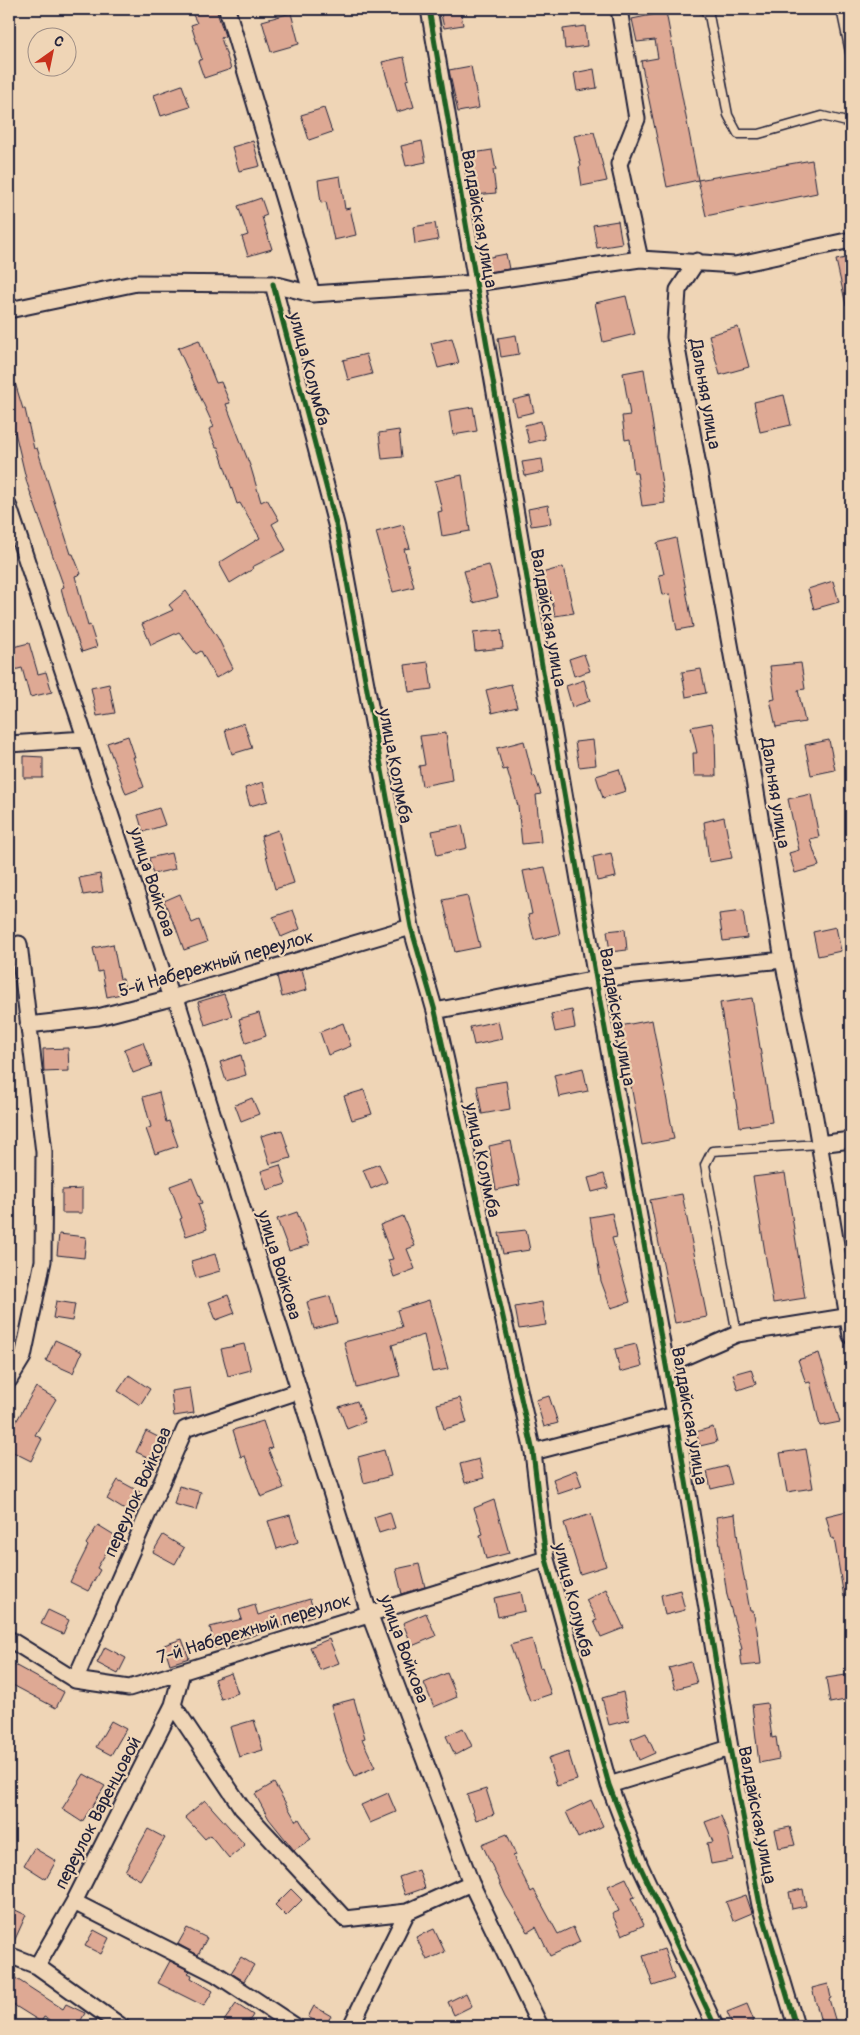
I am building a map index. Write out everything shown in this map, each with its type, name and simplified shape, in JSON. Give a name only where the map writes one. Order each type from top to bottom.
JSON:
[{"type":"street","name":"улица Колумба","points":[[228,9],[312,294]]},
{"type":"street","name":"Валдайская улица","points":[[429,9],[596,978],[676,1415],[730,1748],[760,1905],[796,2026]]},
{"type":"street","points":[[619,9],[637,119],[619,164],[640,258]]},
{"type":"street","points":[[9,310],[137,282],[272,284],[312,294],[476,283],[640,258],[735,265],[851,240]]},
{"type":"street","name":"Дальняя улица","points":[[697,261],[678,290],[675,338],[752,767],[783,960],[850,1316],[851,1336]]},
{"type":"street","name":"улица Колумба","points":[[272,284],[337,528],[411,927],[435,1011],[533,1452],[546,1560],[609,1785],[640,1866],[714,2026]]},
{"type":"street","name":"улица Войкова","points":[[9,507],[170,998],[177,1001],[369,1613],[472,1883],[540,2026]]},
{"type":"street","points":[[9,744],[85,739]]},
{"type":"street","name":"5-й Набережный переулок","points":[[28,1025],[98,1017],[170,998],[411,927]]},
{"type":"street","points":[[9,1380],[23,1357],[43,1261],[44,1152],[19,944]]},
{"type":"street","points":[[435,1011],[596,978],[783,960]]},
{"type":"street","points":[[819,1144],[851,1140]]},
{"type":"street","points":[[666,1365],[737,1334],[850,1316]]},
{"type":"street","points":[[9,1350],[23,1357]]},
{"type":"street","name":"переулок Войкова","points":[[75,1680],[185,1429],[299,1391]]},
{"type":"street","points":[[533,1452],[676,1415]]},
{"type":"street","name":"7-й Набережный переулок","points":[[9,1640],[75,1680],[129,1688],[546,1560]]},
{"type":"street","name":"переулок Варенцовой","points":[[37,1966],[74,1902],[173,1705],[182,1672]]},
{"type":"street","points":[[173,1705],[242,1808],[345,1919],[407,1912],[472,1883]]},
{"type":"street","points":[[609,1785],[730,1748]]},
{"type":"street","points":[[74,1902],[216,1974],[296,2026]]},
{"type":"street","points":[[351,2026],[407,1912]]},
{"type":"street","points":[[9,1955],[37,1966],[121,2026]]},
{"type":"lane","points":[[704,9],[709,16],[728,115],[738,134],[759,134],[822,116],[851,123]]},
{"type":"lane","points":[[841,9],[851,57]]},
{"type":"lane","points":[[737,1334],[705,1165],[712,1151],[819,1144]]},
{"type":"building","points":[[190,9],[216,9],[225,36],[221,38],[231,69],[204,78],[198,61],[202,59],[191,25],[197,23]]},
{"type":"building","points":[[440,9],[460,9],[463,25],[444,28]]},
{"type":"building","points":[[666,12],[698,180],[667,187],[641,61],[658,58],[655,40],[637,42],[632,19]]},
{"type":"building","points":[[291,13],[299,44],[271,52],[262,21]]},
{"type":"building","points":[[585,26],[587,46],[565,49],[563,29]]},
{"type":"building","points":[[404,57],[409,79],[406,80],[414,107],[397,112],[382,62]]},
{"type":"building","points":[[471,66],[479,108],[458,112],[449,70]]},
{"type":"building","points":[[594,69],[597,88],[577,91],[574,73]]},
{"type":"building","points":[[182,85],[190,107],[161,116],[154,95]]},
{"type":"building","points":[[324,108],[332,132],[309,140],[301,115]]},
{"type":"building","points":[[594,132],[607,181],[582,186],[579,167],[581,166],[574,136]]},
{"type":"building","points":[[253,141],[260,166],[239,171],[232,147]]},
{"type":"building","points":[[422,141],[426,162],[406,166],[401,146]]},
{"type":"building","points":[[492,150],[496,170],[493,170],[496,193],[475,195],[467,154]]},
{"type":"building","points":[[812,160],[817,193],[706,216],[698,180]]},
{"type":"building","points":[[340,176],[345,209],[350,208],[356,235],[334,240],[326,202],[321,203],[318,180]]},
{"type":"building","points":[[261,198],[267,215],[262,217],[272,249],[248,256],[242,237],[248,235],[238,206]]},
{"type":"building","points":[[618,221],[622,244],[597,248],[593,225]]},
{"type":"building","points":[[435,223],[438,240],[415,244],[413,227]]},
{"type":"building","points":[[506,254],[509,269],[487,272],[485,258]]},
{"type":"building","points":[[851,257],[851,304],[846,305],[836,260]]},
{"type":"building","points":[[626,296],[635,334],[603,342],[595,303]]},
{"type":"building","points":[[738,327],[749,367],[720,375],[709,335]]},
{"type":"building","points":[[516,335],[519,354],[501,357],[498,338]]},
{"type":"building","points":[[452,338],[459,363],[438,368],[431,343]]},
{"type":"building","points":[[199,340],[216,383],[221,382],[230,403],[226,404],[251,468],[261,502],[267,499],[279,520],[272,524],[286,550],[252,567],[253,569],[230,583],[219,563],[260,538],[240,503],[237,504],[218,447],[216,447],[209,429],[214,427],[178,348]]},
{"type":"building","points":[[366,354],[372,374],[348,380],[343,360]]},
{"type":"building","points":[[644,369],[665,503],[642,506],[637,473],[634,473],[630,439],[625,440],[622,416],[630,415],[623,373]]},
{"type":"building","points":[[12,373],[23,409],[25,409],[34,449],[37,448],[71,554],[73,554],[81,574],[75,576],[88,626],[90,625],[97,647],[82,652],[67,611],[61,588],[64,587],[27,483],[15,432],[12,433],[9,418],[9,374]]},
{"type":"building","points":[[784,395],[791,425],[760,432],[754,402]]},
{"type":"building","points":[[530,396],[534,412],[517,416],[513,400]]},
{"type":"building","points":[[473,407],[477,431],[453,435],[449,411]]},
{"type":"building","points":[[541,421],[545,439],[529,443],[525,425]]},
{"type":"building","points":[[399,430],[402,457],[382,459],[379,433]]},
{"type":"building","points":[[542,459],[544,472],[525,476],[522,462]]},
{"type":"building","points":[[462,475],[470,531],[442,536],[438,512],[442,511],[435,481]]},
{"type":"building","points":[[548,505],[551,523],[531,526],[528,509]]},
{"type":"building","points":[[403,525],[410,548],[404,549],[414,587],[393,592],[376,532]]},
{"type":"building","points":[[676,538],[693,627],[677,630],[670,594],[663,595],[659,575],[664,574],[657,543]]},
{"type":"building","points":[[489,565],[498,597],[473,603],[464,571]]},
{"type":"building","points":[[563,567],[574,613],[555,616],[550,591],[547,592],[542,573]]},
{"type":"building","points":[[833,581],[839,602],[814,609],[808,589]]},
{"type":"building","points":[[186,591],[218,638],[233,668],[216,678],[201,651],[196,654],[179,632],[151,645],[142,624],[173,610],[169,605]]},
{"type":"building","points":[[501,630],[503,648],[475,651],[473,633]]},
{"type":"building","points":[[29,643],[38,674],[46,672],[52,692],[30,697],[22,668],[14,670],[9,648]]},
{"type":"building","points":[[584,654],[590,671],[574,676],[569,659]]},
{"type":"building","points":[[428,662],[432,689],[409,692],[405,665]]},
{"type":"building","points":[[801,663],[805,689],[798,690],[805,722],[776,727],[770,700],[775,699],[770,666]]},
{"type":"building","points":[[701,669],[706,693],[686,697],[682,672]]},
{"type":"building","points":[[584,680],[590,701],[572,707],[566,686]]},
{"type":"building","points":[[109,684],[115,713],[97,716],[91,688]]},
{"type":"building","points":[[511,684],[517,707],[492,713],[486,690]]},
{"type":"building","points":[[244,723],[252,748],[232,754],[225,730]]},
{"type":"building","points":[[712,723],[715,736],[716,776],[694,776],[693,753],[697,753],[691,727]]},
{"type":"building","points":[[446,733],[452,780],[422,786],[419,766],[425,765],[420,736]]},
{"type":"building","points":[[128,736],[135,757],[133,757],[144,787],[126,794],[107,743]]},
{"type":"building","points":[[593,740],[596,765],[579,767],[575,742]]},
{"type":"building","points":[[829,740],[835,770],[811,775],[805,745]]},
{"type":"building","points":[[524,741],[533,777],[535,776],[541,794],[536,795],[541,842],[522,844],[518,806],[507,769],[503,770],[497,748]]},
{"type":"building","points":[[24,756],[43,757],[43,778],[24,778]]},
{"type":"building","points":[[619,769],[626,791],[603,798],[596,776]]},
{"type":"building","points":[[263,782],[268,801],[250,806],[245,788]]},
{"type":"building","points":[[811,794],[819,837],[810,839],[819,866],[795,873],[789,853],[799,850],[788,799]]},
{"type":"building","points":[[159,808],[165,825],[143,832],[138,815]]},
{"type":"building","points":[[724,817],[732,858],[709,862],[704,822]]},
{"type":"building","points":[[462,825],[467,848],[437,855],[432,831]]},
{"type":"building","points":[[278,830],[294,883],[275,889],[261,836]]},
{"type":"building","points":[[171,853],[175,869],[153,874],[149,858]]},
{"type":"building","points":[[611,853],[616,877],[597,881],[593,857]]},
{"type":"building","points":[[545,867],[560,934],[534,940],[528,915],[532,914],[523,871]]},
{"type":"building","points":[[100,874],[103,892],[83,895],[79,878]]},
{"type":"building","points":[[180,894],[192,923],[199,920],[207,942],[184,950],[164,901]]},
{"type":"building","points":[[467,895],[480,947],[455,952],[443,900]]},
{"type":"building","points":[[293,910],[300,929],[281,937],[273,917]]},
{"type":"building","points":[[743,911],[747,938],[723,941],[719,914]]},
{"type":"building","points":[[836,927],[841,951],[818,956],[813,932]]},
{"type":"building","points":[[625,929],[627,950],[610,952],[607,931]]},
{"type":"building","points":[[113,944],[120,979],[123,979],[126,993],[107,997],[102,971],[98,972],[93,948]]},
{"type":"building","points":[[302,969],[307,990],[282,997],[277,976]]},
{"type":"building","points":[[224,994],[232,1016],[205,1025],[198,1002]]},
{"type":"building","points":[[752,998],[772,1122],[740,1127],[720,1003]]},
{"type":"building","points":[[572,1010],[575,1028],[555,1032],[551,1014]]},
{"type":"building","points":[[259,1013],[266,1036],[246,1043],[239,1019]]},
{"type":"building","points":[[652,1020],[674,1139],[642,1145],[620,1026]]},
{"type":"building","points":[[498,1021],[502,1039],[474,1045],[470,1027]]},
{"type":"building","points":[[343,1023],[351,1046],[328,1055],[320,1032]]},
{"type":"building","points":[[143,1042],[152,1066],[133,1073],[124,1049]]},
{"type":"building","points":[[68,1048],[69,1071],[44,1072],[43,1049]]},
{"type":"building","points":[[241,1055],[246,1075],[226,1081],[220,1062]]},
{"type":"building","points":[[583,1068],[588,1091],[559,1097],[554,1075]]},
{"type":"building","points":[[506,1081],[510,1109],[482,1114],[477,1086]]},
{"type":"building","points":[[364,1090],[372,1114],[352,1120],[344,1096]]},
{"type":"building","points":[[159,1092],[166,1122],[169,1121],[178,1146],[155,1154],[146,1129],[151,1127],[143,1097]]},
{"type":"building","points":[[252,1098],[259,1114],[241,1121],[235,1105]]},
{"type":"building","points":[[282,1130],[291,1158],[270,1164],[261,1136]]},
{"type":"building","points":[[511,1141],[520,1185],[496,1190],[489,1146]]},
{"type":"building","points":[[379,1164],[387,1182],[371,1189],[363,1170]]},
{"type":"building","points":[[280,1165],[286,1184],[267,1190],[261,1171]]},
{"type":"building","points":[[785,1173],[805,1298],[773,1303],[753,1177]]},
{"type":"building","points":[[604,1174],[608,1188],[592,1192],[588,1178]]},
{"type":"building","points":[[192,1178],[202,1203],[198,1204],[207,1229],[186,1236],[180,1219],[182,1218],[170,1186]]},
{"type":"building","points":[[82,1189],[82,1213],[62,1213],[62,1190]]},
{"type":"building","points":[[682,1194],[707,1317],[675,1323],[650,1200]]},
{"type":"building","points":[[297,1212],[309,1245],[289,1251],[277,1219]]},
{"type":"building","points":[[612,1213],[617,1237],[612,1238],[630,1302],[611,1308],[601,1281],[590,1217]]},
{"type":"building","points":[[403,1216],[415,1246],[407,1249],[415,1269],[394,1277],[388,1260],[393,1259],[380,1225]]},
{"type":"building","points":[[526,1230],[530,1250],[503,1254],[499,1233]]},
{"type":"building","points":[[59,1234],[86,1237],[84,1258],[57,1255]]},
{"type":"building","points":[[215,1254],[220,1271],[196,1278],[191,1261]]},
{"type":"building","points":[[228,1295],[235,1313],[216,1320],[209,1302]]},
{"type":"building","points":[[330,1296],[337,1323],[314,1329],[307,1302]]},
{"type":"building","points":[[429,1300],[448,1369],[432,1372],[424,1335],[392,1345],[400,1376],[356,1387],[344,1342],[402,1327],[397,1310]]},
{"type":"building","points":[[56,1301],[75,1304],[72,1321],[53,1318]]},
{"type":"building","points":[[542,1302],[546,1325],[519,1329],[515,1307]]},
{"type":"building","points":[[55,1340],[82,1352],[73,1373],[46,1361]]},
{"type":"building","points":[[244,1344],[251,1370],[228,1376],[221,1349]]},
{"type":"building","points":[[636,1344],[642,1366],[620,1372],[615,1349]]},
{"type":"building","points":[[819,1353],[840,1422],[820,1426],[810,1382],[806,1383],[798,1360]]},
{"type":"building","points":[[751,1369],[756,1384],[738,1390],[733,1374]]},
{"type":"building","points":[[129,1375],[150,1389],[140,1405],[118,1391]]},
{"type":"building","points":[[36,1387],[56,1399],[35,1435],[42,1439],[31,1461],[9,1450],[9,1434]]},
{"type":"building","points":[[190,1388],[194,1413],[174,1416],[171,1391]]},
{"type":"building","points":[[549,1396],[558,1423],[544,1427],[536,1400]]},
{"type":"building","points":[[460,1398],[467,1423],[444,1429],[437,1404]]},
{"type":"building","points":[[357,1401],[365,1422],[347,1429],[339,1407]]},
{"type":"building","points":[[263,1421],[272,1448],[268,1449],[284,1488],[261,1497],[245,1456],[241,1457],[233,1430]]},
{"type":"building","points":[[713,1427],[717,1442],[700,1446],[696,1432]]},
{"type":"building","points":[[146,1431],[162,1439],[152,1459],[136,1452]]},
{"type":"building","points":[[806,1449],[813,1488],[787,1492],[780,1453]]},
{"type":"building","points":[[384,1450],[391,1476],[364,1483],[358,1457]]},
{"type":"building","points":[[479,1459],[484,1478],[465,1483],[460,1464]]},
{"type":"building","points":[[727,1466],[732,1484],[711,1489],[707,1471]]},
{"type":"building","points":[[576,1470],[582,1486],[558,1494],[553,1479]]},
{"type":"building","points":[[118,1480],[140,1492],[128,1512],[107,1499]]},
{"type":"building","points":[[179,1486],[201,1492],[196,1510],[174,1504]]},
{"type":"building","points":[[494,1500],[509,1553],[486,1559],[480,1535],[483,1534],[474,1508]]},
{"type":"building","points":[[851,1510],[851,1596],[844,1597],[834,1538],[832,1539],[826,1516]]},
{"type":"building","points":[[390,1512],[395,1528],[379,1533],[374,1517]]},
{"type":"building","points":[[591,1514],[606,1566],[580,1574],[564,1523]]},
{"type":"building","points":[[735,1514],[739,1550],[750,1611],[753,1611],[757,1630],[761,1664],[742,1666],[740,1650],[742,1649],[727,1595],[716,1517]]},
{"type":"building","points":[[290,1515],[298,1542],[277,1549],[268,1521]]},
{"type":"building","points":[[98,1525],[116,1536],[97,1568],[100,1570],[88,1591],[70,1582],[88,1546],[86,1544]]},
{"type":"building","points":[[163,1535],[184,1548],[175,1564],[153,1552]]},
{"type":"building","points":[[419,1564],[425,1587],[402,1594],[396,1569]]},
{"type":"building","points":[[606,1589],[624,1628],[601,1637],[594,1621],[597,1620],[586,1600]]},
{"type":"building","points":[[680,1590],[685,1610],[665,1615],[661,1595]]},
{"type":"building","points":[[521,1592],[525,1611],[498,1617],[494,1598]]},
{"type":"building","points":[[310,1599],[315,1615],[215,1648],[210,1627],[242,1619],[239,1610],[255,1605],[258,1615]]},
{"type":"building","points":[[48,1610],[69,1620],[63,1634],[41,1624]]},
{"type":"building","points":[[426,1613],[436,1636],[412,1646],[403,1623]]},
{"type":"building","points":[[182,1639],[189,1658],[170,1664],[164,1645]]},
{"type":"building","points":[[329,1639],[339,1663],[320,1670],[310,1647]]},
{"type":"building","points":[[532,1639],[540,1668],[542,1667],[551,1694],[530,1701],[510,1645]]},
{"type":"building","points":[[105,1647],[126,1658],[118,1674],[97,1663]]},
{"type":"building","points":[[9,1662],[64,1692],[56,1708],[9,1683]]},
{"type":"building","points":[[691,1662],[697,1683],[675,1689],[669,1668]]},
{"type":"building","points":[[231,1673],[238,1693],[221,1699],[214,1679]]},
{"type":"building","points":[[447,1673],[457,1697],[434,1707],[424,1683]]},
{"type":"building","points":[[846,1675],[850,1699],[830,1703],[826,1678]]},
{"type":"building","points":[[623,1692],[629,1720],[609,1725],[602,1698]]},
{"type":"building","points":[[354,1699],[365,1738],[362,1739],[375,1767],[355,1776],[344,1752],[331,1705]]},
{"type":"building","points":[[767,1703],[772,1738],[776,1737],[779,1759],[759,1763],[752,1705]]},
{"type":"building","points":[[254,1720],[263,1750],[239,1757],[230,1727]]},
{"type":"building","points":[[111,1721],[126,1729],[111,1755],[96,1747]]},
{"type":"building","points":[[463,1728],[472,1746],[455,1755],[446,1736]]},
{"type":"building","points":[[646,1733],[655,1753],[639,1760],[631,1739]]},
{"type":"building","points":[[568,1751],[577,1780],[557,1786],[548,1758]]},
{"type":"building","points":[[84,1774],[105,1786],[82,1822],[62,1809]]},
{"type":"building","points":[[274,1783],[296,1821],[299,1819],[311,1839],[294,1850],[269,1819],[255,1794]]},
{"type":"building","points":[[486,1789],[494,1814],[476,1820],[467,1795]]},
{"type":"building","points":[[388,1793],[396,1812],[370,1823],[361,1805]]},
{"type":"building","points":[[205,1800],[245,1845],[229,1858],[210,1835],[205,1839],[185,1817]]},
{"type":"building","points":[[591,1800],[603,1826],[578,1838],[566,1812]]},
{"type":"building","points":[[721,1816],[728,1834],[733,1860],[711,1864],[707,1843],[713,1842],[705,1822]]},
{"type":"building","points":[[790,1827],[795,1845],[779,1848],[775,1830]]},
{"type":"building","points":[[148,1829],[165,1838],[140,1880],[125,1871]]},
{"type":"building","points":[[507,1834],[516,1855],[513,1856],[531,1892],[534,1890],[558,1934],[573,1927],[580,1942],[550,1956],[536,1927],[528,1932],[506,1896],[482,1844]]},
{"type":"building","points":[[34,1848],[56,1861],[46,1879],[24,1865]]},
{"type":"building","points":[[419,1870],[425,1888],[405,1895],[399,1877]]},
{"type":"building","points":[[626,1878],[635,1897],[631,1898],[644,1925],[622,1935],[612,1914],[619,1911],[608,1886]]},
{"type":"building","points":[[291,1889],[302,1900],[286,1916],[275,1905]]},
{"type":"building","points":[[803,1889],[806,1906],[792,1909],[789,1892]]},
{"type":"building","points":[[746,1895],[752,1913],[733,1921],[726,1902]]},
{"type":"building","points":[[9,1907],[26,1915],[12,1946],[9,1946]]},
{"type":"building","points":[[187,1928],[207,1938],[198,1955],[178,1944]]},
{"type":"building","points":[[434,1929],[445,1952],[427,1960],[416,1937]]},
{"type":"building","points":[[94,1930],[109,1938],[101,1954],[85,1946]]},
{"type":"building","points":[[664,1949],[674,1979],[653,1986],[643,1956]]},
{"type":"building","points":[[241,1957],[254,1965],[244,1981],[231,1973]]},
{"type":"building","points":[[170,1961],[190,1971],[188,1973],[192,1975],[191,1978],[213,1991],[204,2006],[158,1983]]},
{"type":"building","points":[[9,1974],[63,2009],[66,2004],[85,2013],[78,2026],[62,2026],[44,2017],[41,2022],[9,2002]]},
{"type":"building","points":[[828,1984],[831,1998],[829,1999],[837,2026],[822,2026],[812,1988]]},
{"type":"building","points":[[466,1993],[472,2006],[454,2015],[448,2002]]},
{"type":"building","points":[[236,2004],[253,2015],[246,2026],[231,2026],[224,2021]]},
{"type":"building","points":[[747,2004],[754,2021],[742,2026],[733,2026],[727,2012]]},
{"type":"building","points":[[314,2006],[331,2016],[325,2026],[308,2017]]},
{"type":"cycle path","points":[[429,9],[596,979],[675,1415],[730,1748],[760,1905],[796,2026]]},
{"type":"cycle path","points":[[273,284],[337,528],[411,927],[435,1011],[533,1452],[546,1559],[609,1785],[640,1866],[715,2026]]}]
